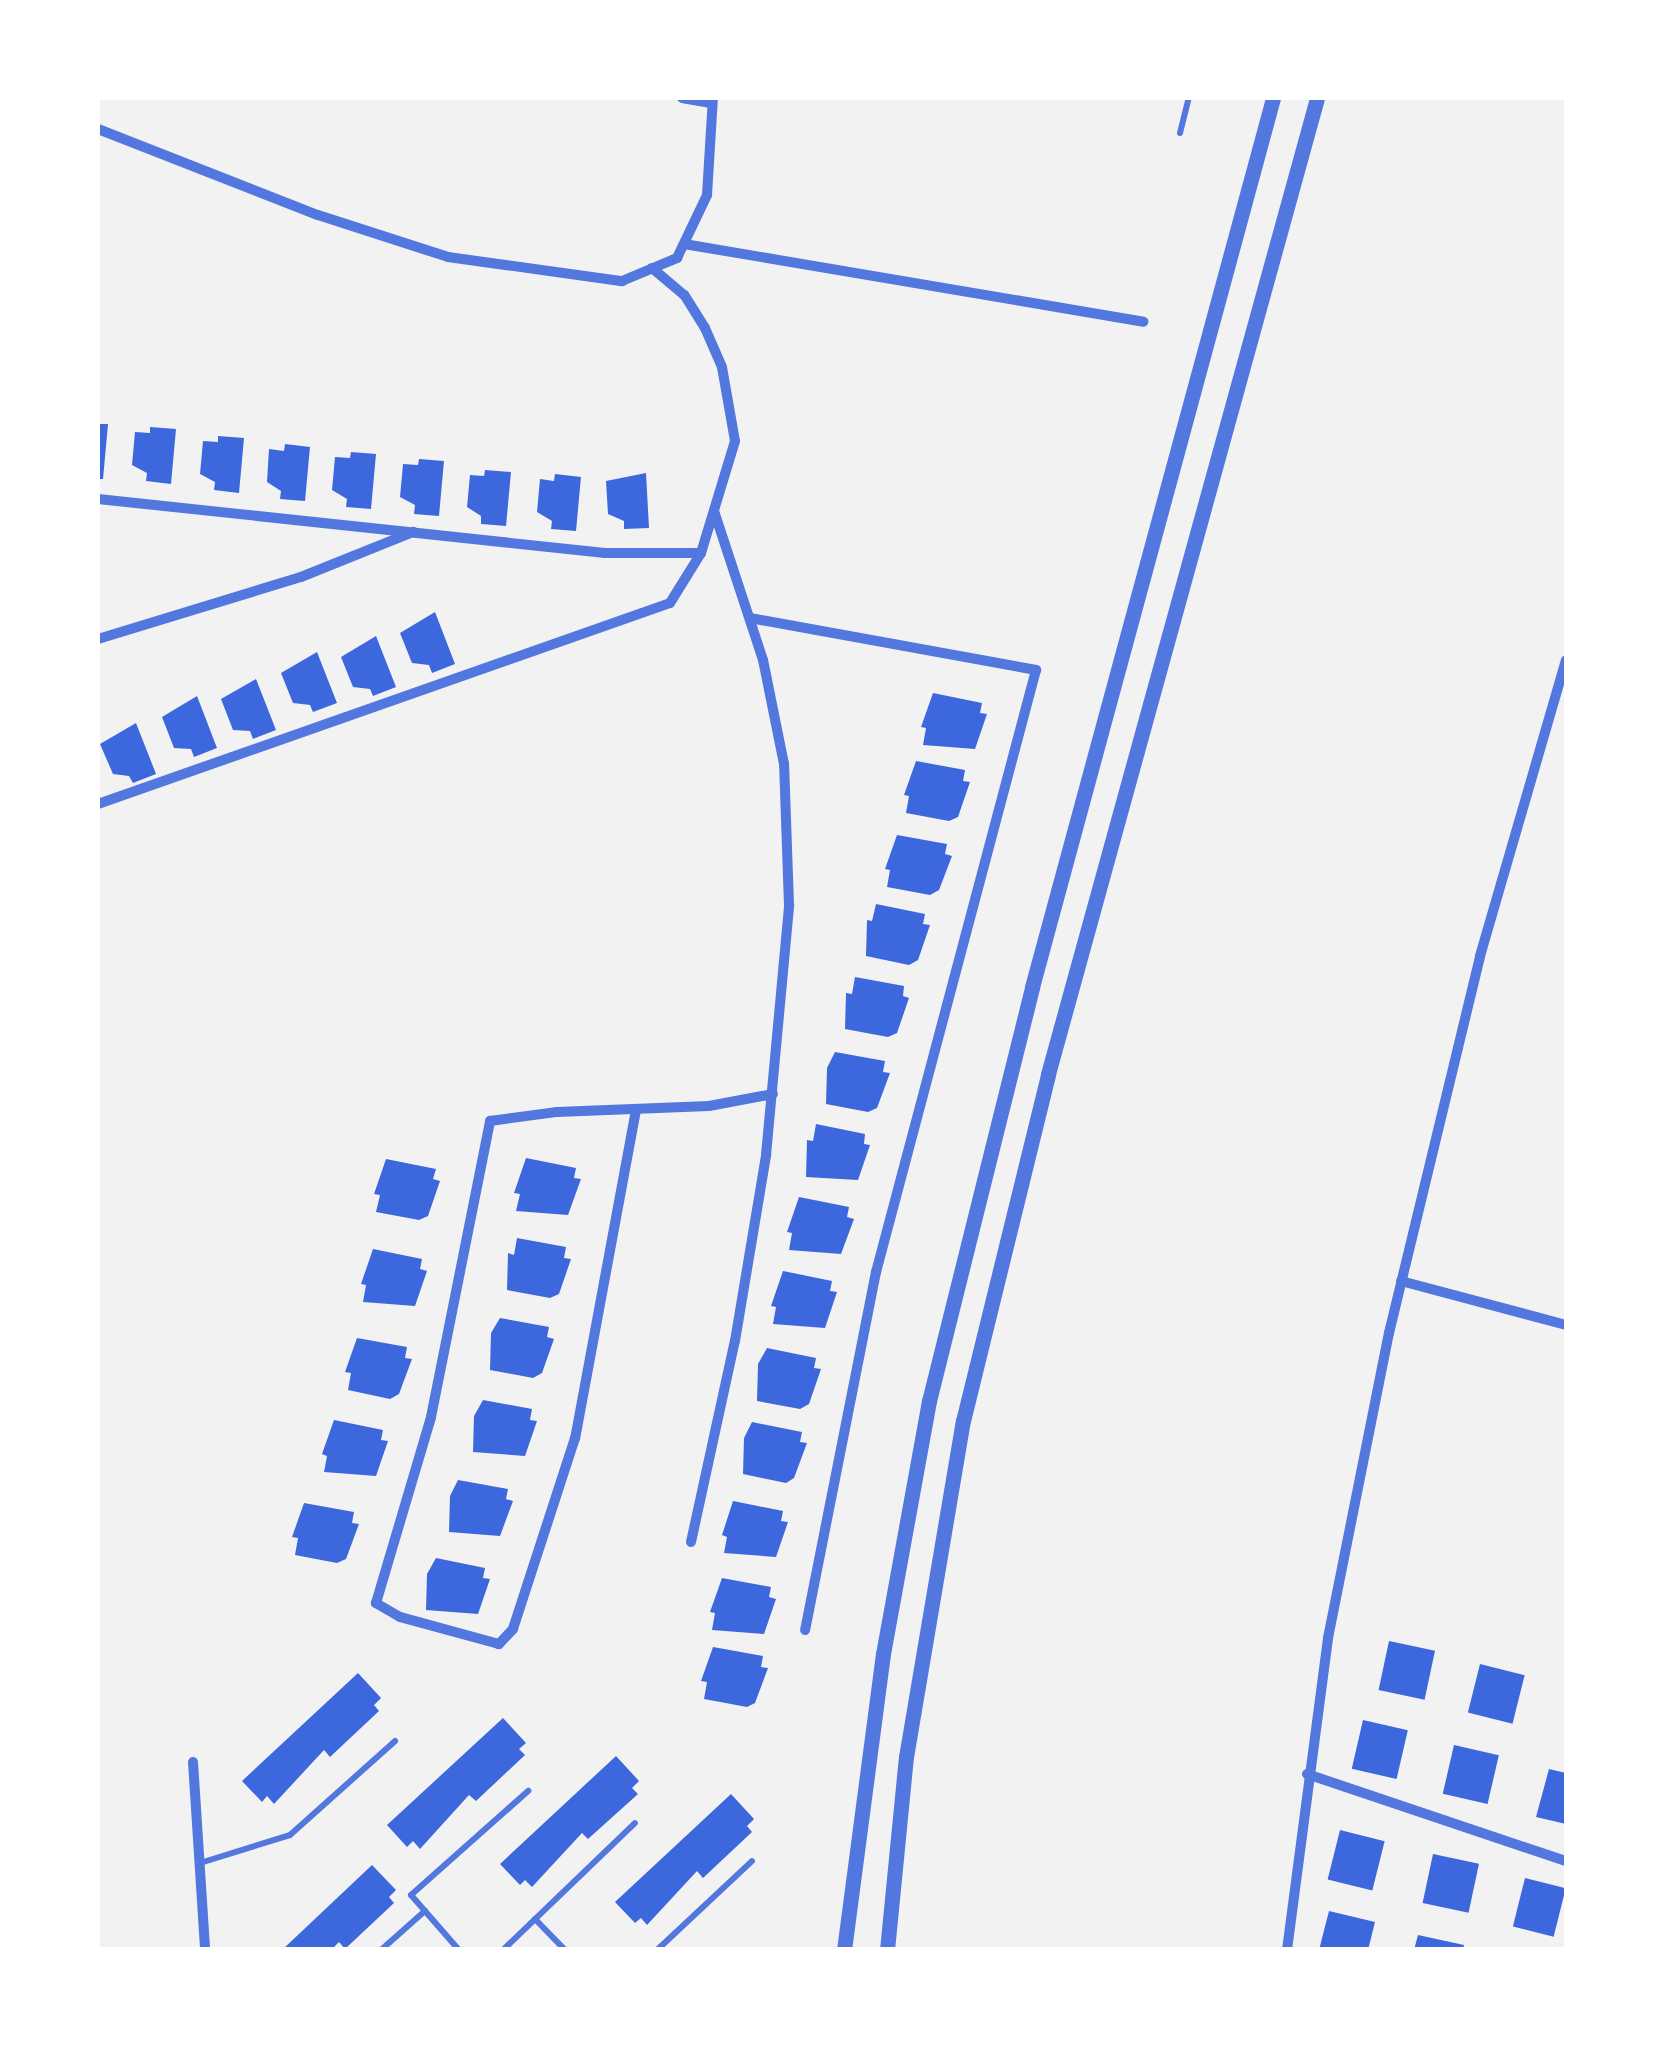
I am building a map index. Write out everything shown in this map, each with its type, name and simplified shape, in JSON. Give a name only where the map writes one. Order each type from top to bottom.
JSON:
[{"type":"street","points":[[98,129],[318,215],[448,257],[622,281],[677,258],[707,195],[711,100],[682,98]]},
{"type":"street","points":[[844,1950],[883,1654],[929,1401],[1032,987],[1274,98]]},
{"type":"street","points":[[887,1950],[906,1757],[962,1422],[1048,1074],[1317,98]]},
{"type":"street","points":[[684,244],[1143,322]]},
{"type":"street","points":[[98,804],[670,603],[701,553],[735,441],[722,366],[684,294],[652,268]]},
{"type":"street","points":[[98,498],[605,553],[701,553]]},
{"type":"street","points":[[691,1542],[735,1341],[773,1094],[789,905],[784,764],[750,618],[714,510]]},
{"type":"street","points":[[98,639],[300,577],[419,530]]},
{"type":"street","points":[[750,618],[1036,670],[876,1272],[805,1630]]},
{"type":"street","points":[[1287,1950],[1307,1774],[1401,1281],[1480,956],[1566,660]]},
{"type":"street","points":[[636,1110],[575,1438],[512,1628],[499,1644],[400,1617],[376,1603],[431,1417],[490,1121],[773,1094]]},
{"type":"street","points":[[1401,1281],[1566,1325]]},
{"type":"street","points":[[193,1762],[205,1950]]},
{"type":"street","points":[[1307,1774],[1566,1861]]},
{"type":"lane","points":[[1180,133],[1189,98]]},
{"type":"lane","points":[[200,1863],[290,1835],[395,1741]]},
{"type":"lane","points":[[459,1950],[411,1895],[528,1791]]},
{"type":"lane","points":[[504,1950],[635,1823]]},
{"type":"lane","points":[[658,1950],[752,1861]]},
{"type":"lane","points":[[381,1950],[425,1911]]},
{"type":"lane","points":[[536,1919],[565,1950]]},
{"type":"building","points":[[98,424],[108,424],[103,479],[98,479]]},
{"type":"building","points":[[150,427],[176,429],[171,484],[146,481],[147,473],[132,465],[135,432],[150,433]]},
{"type":"building","points":[[218,436],[244,438],[239,493],[214,490],[215,482],[200,474],[203,441],[218,442]]},
{"type":"building","points":[[285,444],[310,447],[305,501],[280,499],[281,491],[267,482],[269,449],[284,451]]},
{"type":"building","points":[[351,452],[376,454],[371,509],[346,507],[347,499],[332,490],[335,457],[350,458]]},
{"type":"building","points":[[419,459],[444,461],[439,516],[414,514],[415,505],[400,497],[403,464],[418,465]]},
{"type":"building","points":[[485,470],[511,472],[506,526],[481,524],[481,516],[467,507],[470,475],[484,476]]},
{"type":"building","points":[[646,473],[649,528],[624,529],[624,521],[608,514],[606,481]]},
{"type":"building","points":[[555,474],[581,477],[576,531],[551,529],[552,521],[537,512],[540,479],[554,481]]},
{"type":"building","points":[[435,612],[455,664],[432,673],[429,665],[412,663],[400,633]]},
{"type":"building","points":[[376,636],[396,687],[373,696],[370,689],[353,687],[341,657]]},
{"type":"building","points":[[317,652],[337,703],[313,712],[310,705],[293,703],[281,673]]},
{"type":"building","points":[[256,679],[276,730],[253,739],[250,731],[233,730],[221,699]]},
{"type":"building","points":[[933,693],[982,703],[980,713],[987,714],[975,749],[923,745],[926,728],[921,727]]},
{"type":"building","points":[[197,696],[217,748],[194,757],[191,749],[174,748],[162,717]]},
{"type":"building","points":[[136,723],[156,774],[133,783],[129,776],[113,774],[100,744]]},
{"type":"building","points":[[916,761],[965,770],[963,781],[970,782],[958,817],[949,821],[906,813],[909,796],[904,795]]},
{"type":"building","points":[[897,835],[947,844],[945,854],[952,856],[939,890],[930,895],[887,887],[890,870],[885,869]]},
{"type":"building","points":[[876,904],[925,914],[923,924],[930,925],[918,960],[909,965],[866,956],[867,920],[872,921]]},
{"type":"building","points":[[855,977],[904,986],[903,996],[909,998],[897,1033],[888,1037],[845,1029],[846,993],[852,994]]},
{"type":"building","points":[[835,1052],[885,1061],[883,1072],[890,1073],[877,1108],[868,1112],[826,1104],[827,1068]]},
{"type":"building","points":[[816,1124],[865,1134],[864,1144],[870,1145],[858,1180],[806,1177],[807,1140],[813,1141]]},
{"type":"building","points":[[526,1158],[576,1168],[574,1178],[581,1179],[568,1215],[516,1211],[520,1194],[514,1193]]},
{"type":"building","points":[[386,1159],[436,1169],[433,1179],[440,1181],[428,1216],[419,1220],[376,1212],[380,1195],[374,1194]]},
{"type":"building","points":[[799,1197],[849,1207],[847,1217],[854,1219],[841,1254],[789,1250],[792,1233],[787,1232]]},
{"type":"building","points":[[517,1238],[566,1247],[564,1258],[571,1259],[559,1294],[550,1298],[507,1290],[508,1253],[514,1255]]},
{"type":"building","points":[[373,1249],[422,1259],[420,1269],[427,1271],[415,1306],[363,1302],[366,1285],[361,1284]]},
{"type":"building","points":[[783,1271],[832,1281],[830,1291],[837,1292],[825,1328],[773,1324],[776,1307],[771,1306]]},
{"type":"building","points":[[500,1318],[549,1327],[547,1337],[554,1339],[542,1373],[533,1378],[490,1370],[491,1333]]},
{"type":"building","points":[[357,1338],[407,1347],[405,1358],[412,1359],[399,1394],[390,1399],[348,1390],[351,1373],[345,1372]]},
{"type":"building","points":[[767,1348],[816,1358],[814,1368],[821,1369],[809,1404],[800,1409],[757,1401],[758,1364]]},
{"type":"building","points":[[483,1400],[532,1409],[530,1420],[537,1421],[525,1456],[473,1452],[474,1416]]},
{"type":"building","points":[[334,1420],[383,1430],[381,1440],[388,1441],[376,1476],[324,1472],[327,1456],[322,1454]]},
{"type":"building","points":[[752,1422],[802,1432],[800,1442],[807,1443],[794,1478],[786,1483],[743,1474],[744,1438]]},
{"type":"building","points":[[458,1480],[508,1489],[506,1499],[513,1501],[500,1536],[449,1532],[450,1496]]},
{"type":"building","points":[[733,1501],[783,1511],[781,1521],[788,1522],[776,1557],[724,1553],[727,1537],[722,1535]]},
{"type":"building","points":[[304,1503],[354,1512],[352,1523],[359,1524],[346,1559],[337,1563],[295,1555],[298,1538],[292,1537]]},
{"type":"building","points":[[436,1558],[485,1568],[483,1578],[490,1579],[478,1614],[426,1610],[427,1574]]},
{"type":"building","points":[[722,1578],[771,1587],[769,1597],[776,1599],[764,1634],[712,1630],[715,1613],[710,1612]]},
{"type":"building","points":[[1389,1641],[1435,1651],[1425,1700],[1379,1690]]},
{"type":"building","points":[[713,1647],[763,1656],[761,1667],[768,1668],[755,1703],[747,1707],[704,1699],[707,1682],[701,1681]]},
{"type":"building","points":[[1480,1664],[1525,1675],[1513,1724],[1468,1713]]},
{"type":"building","points":[[358,1673],[381,1698],[374,1705],[379,1711],[330,1757],[324,1750],[274,1804],[267,1796],[262,1802],[242,1781]]},
{"type":"building","points":[[503,1718],[526,1743],[519,1749],[525,1755],[476,1801],[469,1795],[420,1849],[413,1841],[407,1847],[387,1825]]},
{"type":"building","points":[[1363,1720],[1408,1730],[1397,1779],[1352,1769]]},
{"type":"building","points":[[1454,1745],[1499,1755],[1488,1804],[1443,1794]]},
{"type":"building","points":[[616,1756],[639,1781],[632,1788],[638,1794],[588,1839],[582,1833],[532,1887],[525,1880],[520,1885],[500,1864]]},
{"type":"building","points":[[1549,1769],[1566,1773],[1566,1824],[1536,1817]]},
{"type":"building","points":[[731,1794],[754,1819],[747,1826],[752,1832],[703,1878],[697,1871],[647,1925],[641,1918],[635,1923],[615,1902]]},
{"type":"building","points":[[1340,1830],[1385,1841],[1372,1891],[1328,1879]]},
{"type":"building","points":[[1433,1854],[1479,1864],[1469,1913],[1423,1903]]},
{"type":"building","points":[[372,1865],[396,1890],[389,1897],[394,1903],[345,1949],[339,1942],[331,1950],[282,1950]]},
{"type":"building","points":[[1525,1878],[1566,1888],[1554,1937],[1513,1927]]},
{"type":"building","points":[[1329,1911],[1375,1922],[1368,1950],[1319,1950]]},
{"type":"building","points":[[1418,1935],[1464,1945],[1463,1950],[1414,1950]]}]
